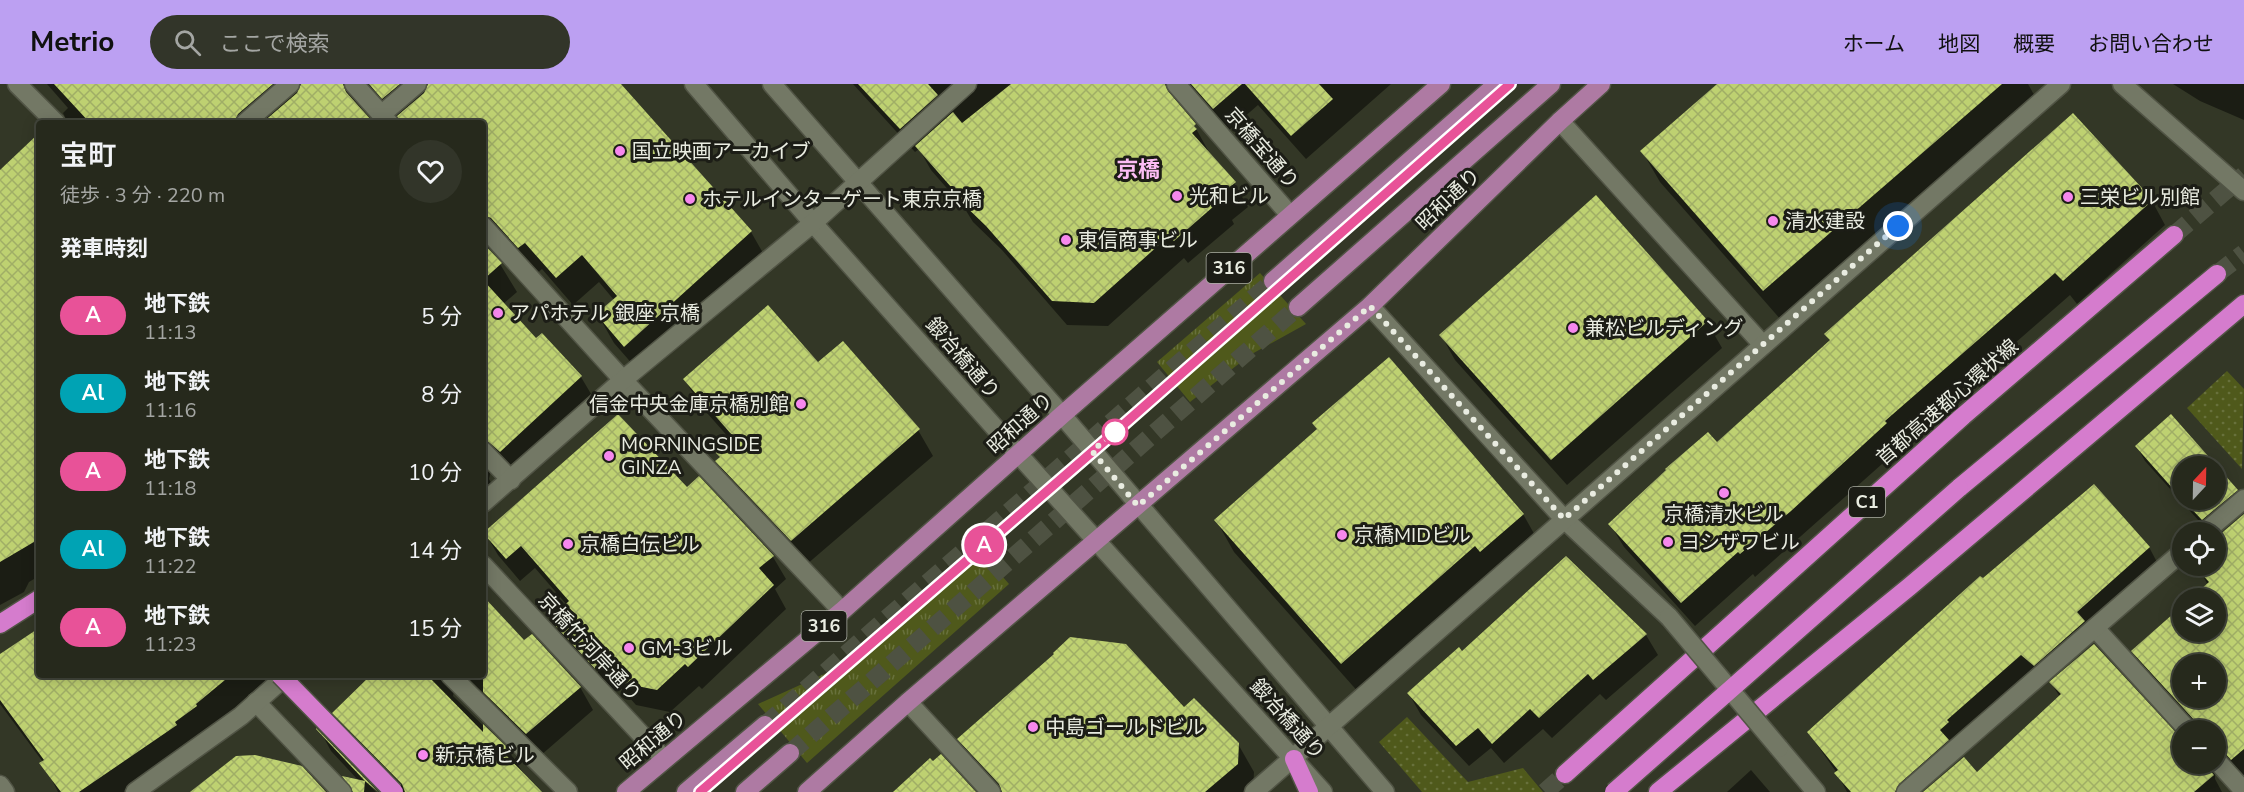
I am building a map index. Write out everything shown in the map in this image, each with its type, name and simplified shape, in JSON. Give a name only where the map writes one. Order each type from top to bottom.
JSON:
[{"type":"highway","name":"首都高速都心環状線","points":[[1565,774],[1963,416],[2174,236]]},
{"type":"highway","name":"C1","points":[[1614,792],[1959,488],[2217,274]]},
{"type":"highway","points":[[1658,792],[1909,587],[2244,304]]},
{"type":"highway","points":[[0,624],[36,601]]},
{"type":"highway","points":[[283,678],[394,792]]},
{"type":"highway","points":[[1294,759],[1308,792]]},
{"type":"main road","name":"昭和通り","points":[[626,792],[842,611],[1062,415],[1441,84]]},
{"type":"main road","name":"316","points":[[1273,281],[1497,84]]},
{"type":"main road","name":"昭和通り","points":[[1298,307],[1551,84]]},
{"type":"main road","name":"昭和通り","points":[[807,792],[908,702],[1370,306],[1601,84]]},
{"type":"main road","points":[[687,792],[765,725]]},
{"type":"main road","points":[[745,792],[790,753]]},
{"type":"street","points":[[17,84],[53,120]]},
{"type":"street","points":[[248,120],[290,84]]},
{"type":"street","points":[[354,84],[386,119],[417,84]]},
{"type":"street","name":"鍛冶橋通り","points":[[694,84],[813,223],[1018,455],[1323,792]]},
{"type":"street","name":"鍛冶橋通り","points":[[772,84],[857,184],[1062,415],[1385,792]]},
{"type":"street","points":[[486,501],[623,380],[813,223],[968,84]]},
{"type":"street","name":"京橋宝通り","points":[[1176,84],[1290,215]]},
{"type":"street","points":[[1254,792],[2061,84]]},
{"type":"street","points":[[2122,84],[2244,191]]},
{"type":"street","points":[[1560,121],[1763,345]]},
{"type":"street","points":[[486,229],[623,380],[842,611]]},
{"type":"street","points":[[1370,306],[1564,519],[1669,616],[1816,792]]},
{"type":"street","points":[[486,454],[511,480]]},
{"type":"street","points":[[2217,522],[2244,499]]},
{"type":"street","points":[[1906,792],[2172,561]]},
{"type":"street","name":"京橋竹河岸通り","points":[[486,568],[664,759]]},
{"type":"street","points":[[2095,628],[2179,720]]},
{"type":"street","points":[[135,792],[256,702],[284,678]]},
{"type":"street","points":[[453,678],[568,792]]},
{"type":"street","points":[[256,702],[342,792]]},
{"type":"street","points":[[908,702],[991,792]]},
{"type":"street","points":[[2226,772],[2241,789]]},
{"type":"street","points":[[0,785],[5,792]]},
{"type":"green space","points":[[1260,273],[1306,324],[1250,355],[1190,402],[1157,362]]},
{"type":"green space","points":[[2227,371],[2244,389],[2242,469],[2187,408]]},
{"type":"green space","points":[[975,545],[1009,584],[807,763],[758,704],[833,670]]},
{"type":"green space","points":[[1407,717],[1468,782],[1523,768],[1543,792],[1422,792],[1379,742]]},
{"type":"building","points":[[54,84],[273,84],[238,114],[235,120],[87,120]]},
{"type":"building","points":[[301,84],[343,84],[346,92],[371,120],[266,120],[297,93]]},
{"type":"building","points":[[369,84],[400,84],[382,99]]},
{"type":"building","points":[[428,84],[621,84],[752,231],[624,347],[596,314],[617,296],[582,255],[556,278],[525,243],[518,248],[491,218],[486,216],[486,120],[399,120],[397,116],[424,93]]},
{"type":"building","points":[[858,84],[928,84],[938,95],[900,129]]},
{"type":"building","points":[[1011,84],[1165,84],[1168,91],[1196,124],[1194,126],[1197,129],[1192,133],[1236,182],[1219,196],[1222,199],[1174,241],[1169,236],[1094,303],[1052,301],[986,226],[957,198],[959,196],[915,146],[953,112],[962,123]]},
{"type":"building","points":[[1191,84],[1242,84],[1213,109]]},
{"type":"building","points":[[1245,84],[1319,84],[1333,99],[1291,136]]},
{"type":"building","name":"清水建設","points":[[1717,84],[2002,84],[1763,291],[1640,151]]},
{"type":"building","points":[[2073,113],[2153,200],[2063,281],[2055,273],[1885,421],[1887,423],[1791,511],[1740,554],[1738,552],[1681,603],[1608,524],[1665,469],[1708,432],[1717,442],[1830,340],[1824,334]]},
{"type":"building","points":[[36,136],[36,541],[0,562],[0,170]]},
{"type":"building","name":"兼松ビルディング","points":[[1596,195],[1708,321],[1551,460],[1439,335]]},
{"type":"building","points":[[486,246],[502,263],[486,277]]},
{"type":"building","points":[[486,283],[536,338],[542,333],[582,376],[500,452],[486,440]]},
{"type":"building","name":"信金中央金庫京橋別館","points":[[768,305],[818,362],[843,341],[920,429],[791,541],[715,461],[720,457],[714,451],[732,435],[683,379]]},
{"type":"building","name":"京橋MIDビル","points":[[1389,357],[1524,514],[1480,552],[1475,546],[1341,664],[1214,520],[1317,429],[1312,423]]},
{"type":"building","points":[[618,414],[687,487],[699,476],[774,556],[759,568],[774,585],[688,667],[685,664],[657,690],[622,683],[606,665],[598,672],[549,619],[569,601],[521,546],[506,559],[486,536],[486,530]]},
{"type":"building","points":[[2171,414],[2208,456],[2172,456],[2172,488],[2135,446]]},
{"type":"building","points":[[2226,476],[2238,490],[2226,500]]},
{"type":"building","points":[[2094,484],[2150,547],[2077,612],[2085,621],[2034,666],[2021,655],[1947,720],[1949,722],[1940,730],[1949,740],[1899,784],[1895,792],[1851,792],[1834,773],[1838,770],[1807,732],[1980,576],[1983,578]]},
{"type":"building","points":[[2192,510],[2214,510],[2202,520]]},
{"type":"building","points":[[2244,514],[2244,749],[2231,760],[2226,754],[2226,720],[2194,720],[2183,708],[2226,708],[2226,654],[2172,654],[2172,696],[2131,651],[2172,615],[2172,642],[2226,642],[2226,588],[2202,588],[2209,582],[2203,576],[2226,576],[2226,529]]},
{"type":"building","points":[[1566,556],[1647,634],[1593,680],[1588,674],[1539,718],[1530,709],[1492,744],[1478,728],[1456,746],[1407,693],[1459,647],[1462,651]]},
{"type":"building","points":[[486,599],[524,640],[532,634],[581,687],[526,734],[483,692],[483,678],[486,678]]},
{"type":"building","points":[[36,630],[36,678],[227,678],[196,704],[197,706],[175,722],[177,725],[79,792],[61,792],[39,763],[44,760],[0,700],[0,654]]},
{"type":"building","points":[[1070,637],[1126,644],[1184,707],[1194,698],[1239,743],[1238,764],[1205,792],[1002,792],[999,784],[957,739],[1054,654]]},
{"type":"building","points":[[2094,644],[2172,728],[2172,774],[2214,775],[2194,792],[1923,792],[1964,757],[1977,772],[2061,694],[2049,682]]},
{"type":"building","name":"新京橋ビル","points":[[368,678],[430,678],[483,732],[483,724],[509,749],[504,753],[542,792],[405,792],[402,784],[332,713]]},
{"type":"building","points":[[316,728],[378,792],[365,781]]},
{"type":"building","points":[[941,754],[976,792],[893,792],[930,758],[933,761]]},
{"type":"building","points":[[255,755],[302,766],[326,792],[190,792],[236,756]]},
{"type":"building","points":[[342,776],[365,781],[364,792],[353,792]]},
{"type":"tunnel","points":[[2174,235],[2244,175]]},
{"type":"tunnel","points":[[2217,274],[2244,253]]},
{"type":"tunnel","points":[[765,725],[1273,281]]},
{"type":"tunnel","points":[[790,753],[1298,307]]},
{"type":"tunnel","points":[[1545,792],[1565,774]]},
{"type":"metro line","name":"A","points":[[700,792],[1114,433],[1510,84]]},
{"type":"place","name":"国立映画アーカイブ","points":[[620,151]]},
{"type":"place","name":"光和ビル","points":[[1177,196]]},
{"type":"place","name":"三栄ビル別館","points":[[2068,197]]},
{"type":"place","name":"ホテルインターゲート東京京橋","points":[[690,199]]},
{"type":"place","name":"清水建設","points":[[1773,221]]},
{"type":"place","name":"東信商事ビル","points":[[1066,240]]},
{"type":"place","name":"アパホテル 銀座 京橋","points":[[498,313]]},
{"type":"place","name":"兼松ビルディング","points":[[1573,328]]},
{"type":"place","name":"信金中央金庫京橋別館","points":[[801,404]]},
{"type":"place","name":"MORNINGSIDE GINZA","points":[[609,456]]},
{"type":"place","name":"京橋清水ビル","points":[[1724,493]]},
{"type":"place","name":"京橋MIDビル","points":[[1342,535]]},
{"type":"place","name":"ヨシザワビル","points":[[1668,542]]},
{"type":"place","name":"京橋白伝ビル","points":[[568,544]]},
{"type":"place","name":"GM-3ビル","points":[[629,648]]},
{"type":"place","name":"中島ゴールドビル","points":[[1033,727]]},
{"type":"place","name":"新京橋ビル","points":[[423,755]]},
{"type":"district","name":"京橋","points":[[1138,169]]},
{"type":"route","points":[[1115,432],[1092,451],[1138,506],[1370,306],[1564,519],[1898,226]]}]
